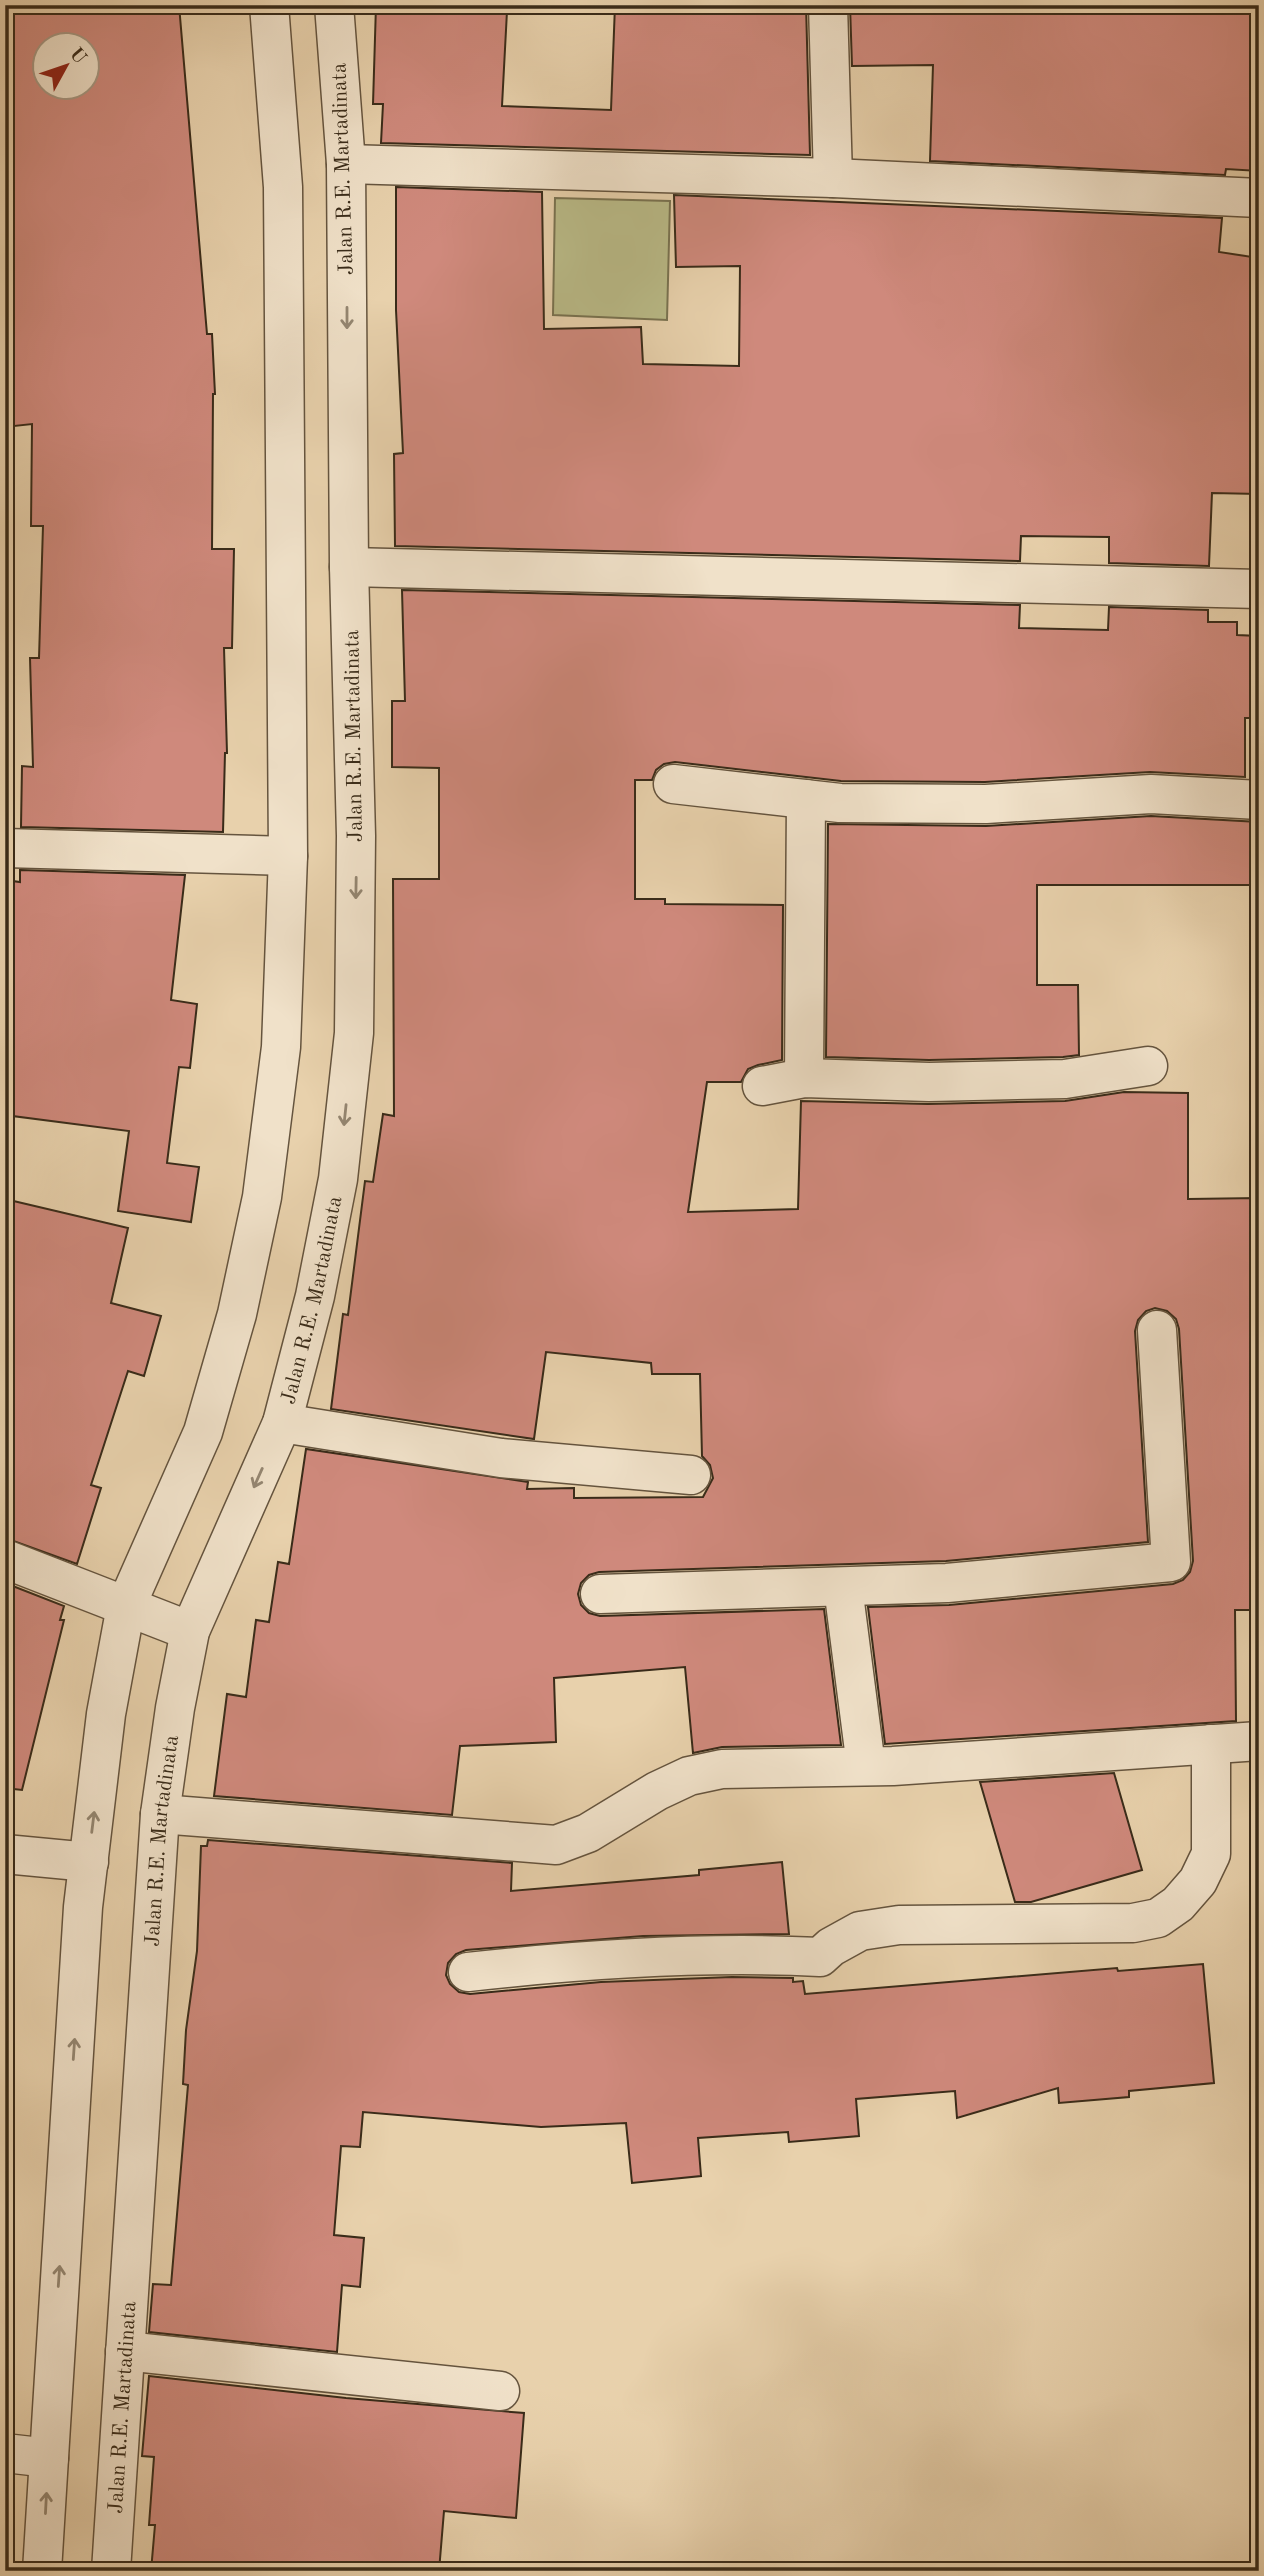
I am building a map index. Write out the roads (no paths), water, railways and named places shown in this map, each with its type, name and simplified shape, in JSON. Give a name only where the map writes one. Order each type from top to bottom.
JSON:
[{"type":"street","points":[[42,2571],[82,1935],[106,1714],[126,1606],[202,1432],[237,1314],[262,1197],[281,1047],[288,856],[282,187],[269,5]]},
{"type":"street","name":"Jalan R.E. Martadinata","points":[[111,2571],[160,1814],[175,1708],[190,1631],[282,1423],[315,1296],[338,1179],[354,1033],[356,836],[349,566],[346,164],[334,5]]},
{"type":"street","points":[[828,5],[833,178]]},
{"type":"street","points":[[346,164],[833,178],[1259,198]]},
{"type":"street","points":[[349,566],[1259,589]]},
{"type":"street","points":[[673,784],[840,803],[986,804],[1151,794],[1259,800]]},
{"type":"street","points":[[804,1078],[806,799]]},
{"type":"street","points":[[5,848],[288,856]]},
{"type":"street","points":[[762,1086],[804,1078],[929,1082],[1065,1079],[1148,1066]]},
{"type":"street","points":[[600,1594],[947,1583],[1171,1562],[1157,1330]]},
{"type":"street","points":[[282,1423],[501,1458],[691,1475]]},
{"type":"street","points":[[5,1559],[190,1631]]},
{"type":"street","points":[[843,1587],[866,1766]]},
{"type":"street","points":[[160,1814],[556,1845],[588,1833],[657,1791],[689,1776],[722,1769],[866,1766],[1259,1741]]},
{"type":"street","points":[[468,1972],[550,1963],[679,1956],[820,1957],[860,1931],[899,1925],[1133,1923],[1158,1919],[1178,1904],[1198,1881],[1211,1854],[1211,1744]]},
{"type":"street","points":[[5,1854],[89,1862]]},
{"type":"street","points":[[125,2351],[500,2391]]},
{"type":"street","points":[[5,2453],[48,2458]]}]
